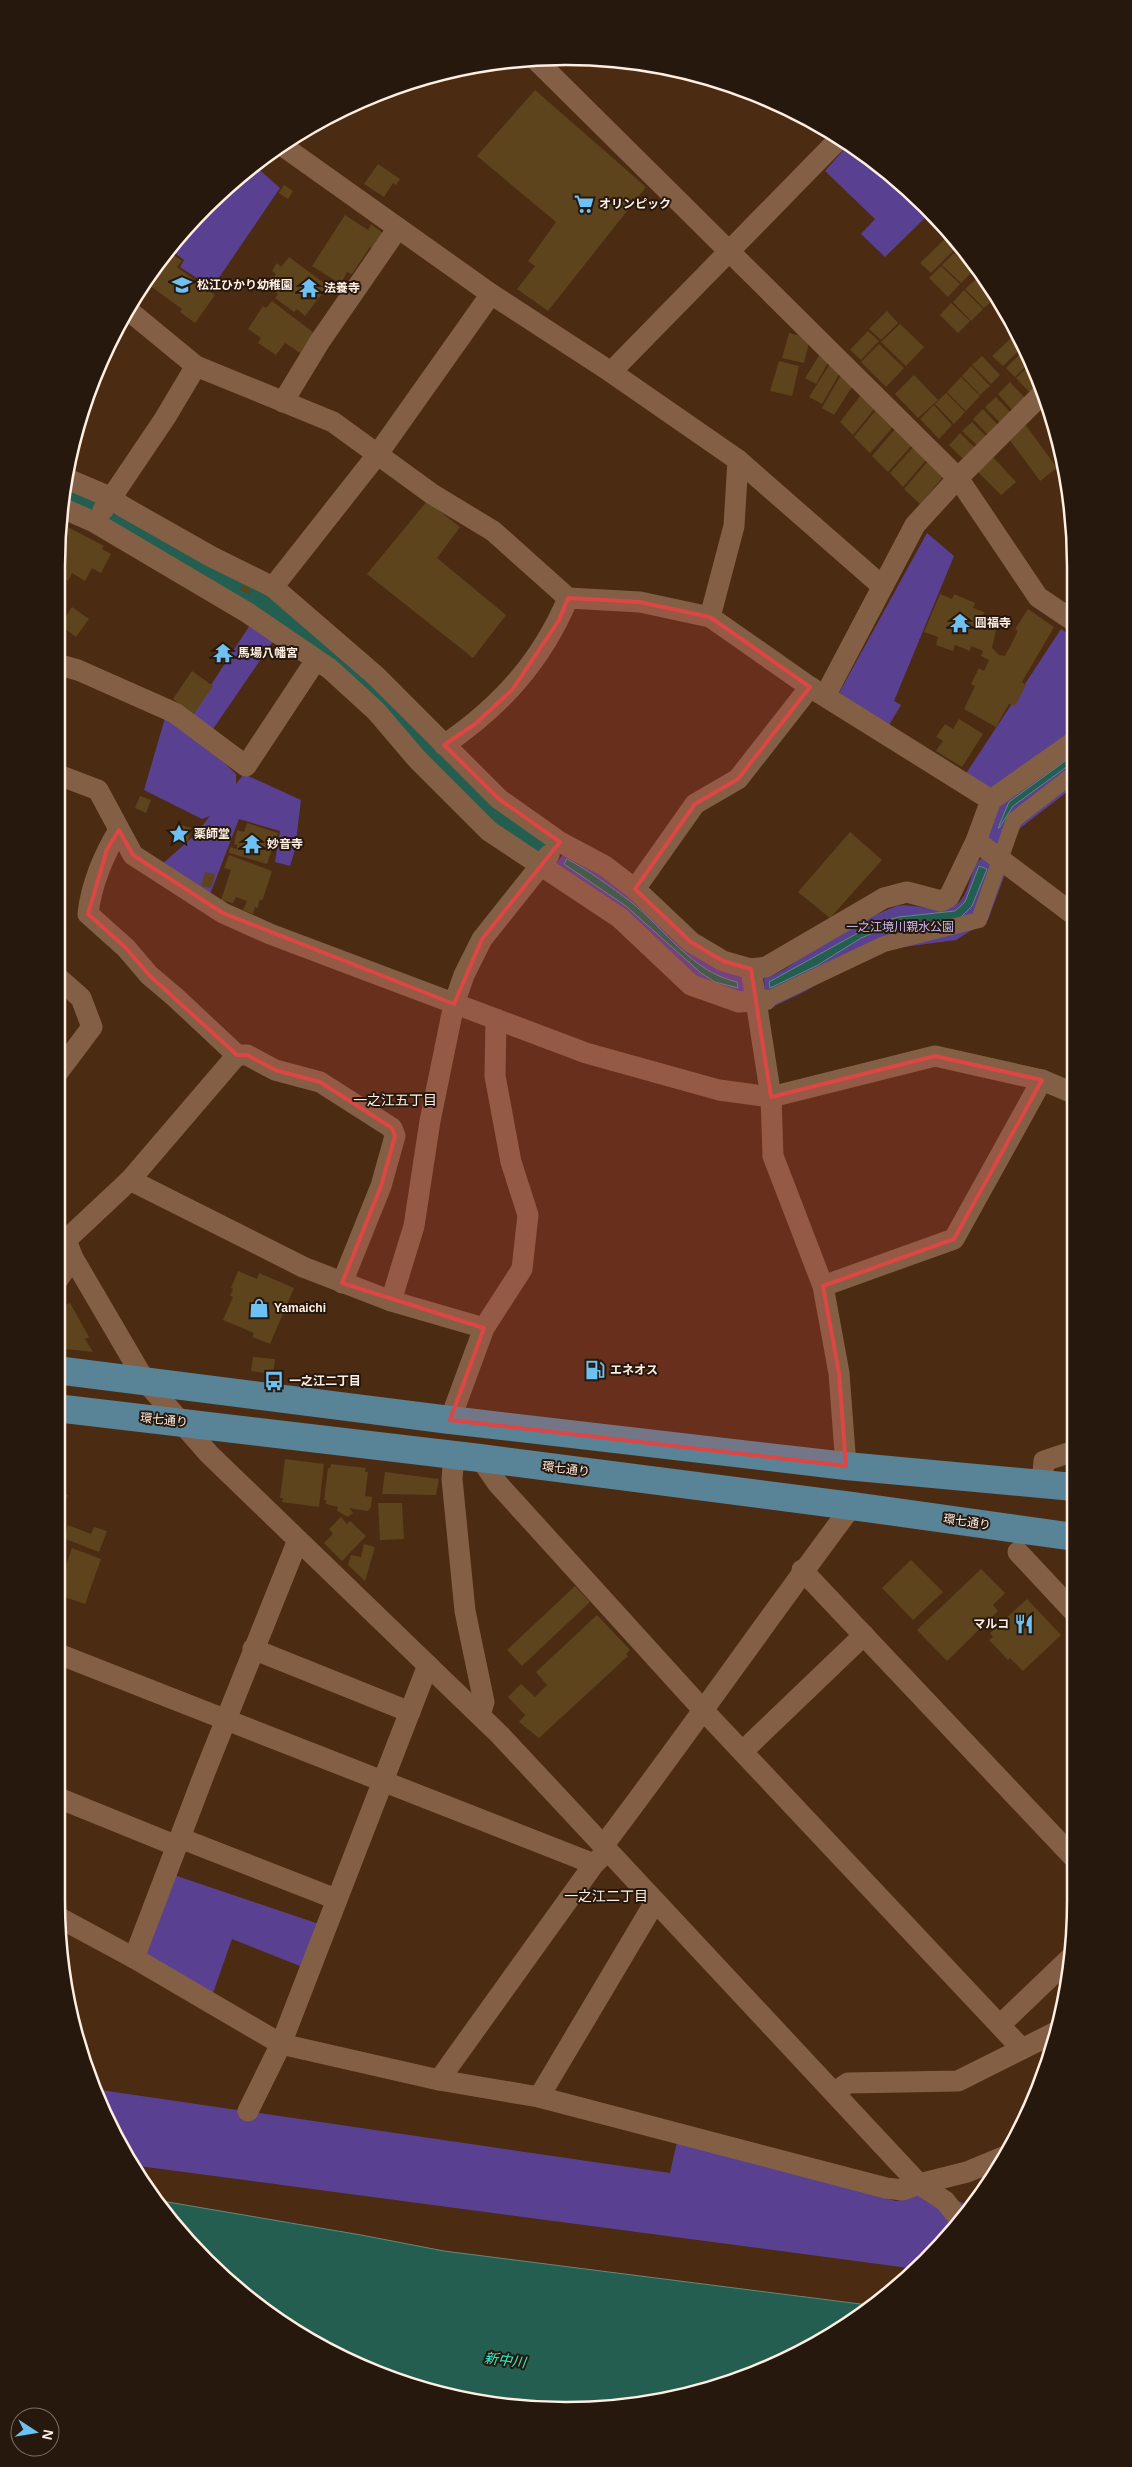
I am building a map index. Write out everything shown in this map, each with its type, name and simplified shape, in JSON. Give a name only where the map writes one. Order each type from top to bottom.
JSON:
[{"type":"main road","points":[[65,1371],[450,1420],[846,1466],[1067,1486]]},
{"type":"main road","name":"環七通り","points":[[65,1409],[467,1456],[1067,1536]]},
{"type":"street","points":[[542,66],[958,478],[1038,597],[1067,617]]},
{"type":"street","points":[[611,372],[835,143]]},
{"type":"street","points":[[288,149],[491,294],[611,372],[738,460],[882,586]]},
{"type":"street","points":[[283,402],[320,341],[398,228]]},
{"type":"street","points":[[273,587],[376,455],[491,294]]},
{"type":"street","points":[[133,314],[196,366],[333,422],[432,494],[493,531],[568,598],[640,602],[710,616],[817,691],[991,800]]},
{"type":"street","points":[[102,512],[165,418],[196,366]]},
{"type":"street","points":[[635,889],[694,804],[738,779],[817,691],[882,586],[915,525],[958,478],[1038,398]]},
{"type":"street","points":[[710,616],[734,526],[738,460]]},
{"type":"street","points":[[72,484],[102,512],[316,660],[376,711],[417,759],[489,832],[620,918],[691,985],[739,1002],[756,990],[884,944],[979,920],[988,850],[991,800]]},
{"type":"street","points":[[68,509],[102,512],[122,506],[212,558],[273,587],[376,676],[499,799],[560,842],[605,866],[635,889],[691,942],[723,961],[756,990]]},
{"type":"street","points":[[444,745],[475,724],[512,690],[559,620],[568,598]]},
{"type":"street","points":[[65,666],[78,670],[175,714],[246,766],[316,660]]},
{"type":"street","points":[[991,800],[1067,746]]},
{"type":"street","points":[[65,777],[98,790],[133,855],[223,912],[270,934],[454,1004],[605,1058],[719,1090],[771,1097],[935,1056],[1042,1080],[1067,1090]]},
{"type":"street","points":[[846,1466],[839,1373],[822,1286],[773,1156],[771,1097],[756,990],[766,967],[884,898],[906,892],[941,902],[949,897],[1014,820],[1067,779]]},
{"type":"street","points":[[119,830],[107,849],[89,902],[88,914],[126,948],[148,975],[175,996],[237,1055],[247,1055],[275,1070],[320,1082],[392,1128],[395,1136],[381,1186],[342,1283]]},
{"type":"street","points":[[391,1301],[414,1226],[430,1121],[454,1004],[464,975],[482,939],[560,842]]},
{"type":"street","points":[[988,850],[1067,909]]},
{"type":"street","points":[[65,984],[82,998],[92,1027],[65,1063]]},
{"type":"street","points":[[450,1420],[484,1328],[522,1269],[528,1215],[511,1162],[495,1076],[496,1019]]},
{"type":"street","points":[[237,1055],[130,1180],[65,1243],[145,1381],[209,1454],[480,1715],[601,1853],[655,1902],[835,2092],[919,2184],[945,2201],[956,2215]]},
{"type":"street","points":[[822,1286],[954,1239],[1042,1080]]},
{"type":"street","points":[[130,1180],[303,1268],[391,1301],[484,1328]]},
{"type":"street","points":[[1042,1484],[1044,1461],[1067,1453]]},
{"type":"street","points":[[480,1715],[484,1702],[465,1611],[452,1479],[467,1456],[498,1484],[704,1711],[1022,2049]]},
{"type":"street","points":[[439,2080],[704,1711],[802,1570],[852,1506]]},
{"type":"street","points":[[134,1958],[253,1649],[298,1540]]},
{"type":"street","points":[[1018,1552],[1067,1604]]},
{"type":"street","points":[[802,1570],[1067,1850]]},
{"type":"street","points":[[742,1751],[864,1635]]},
{"type":"street","points":[[253,1649],[410,1712]]},
{"type":"street","points":[[65,1657],[382,1781],[601,1853]]},
{"type":"street","points":[[248,2111],[281,2044],[428,1665]]},
{"type":"street","points":[[65,1800],[336,1899]]},
{"type":"street","points":[[540,2097],[655,1902]]},
{"type":"street","points":[[66,1922],[134,1958],[281,2044],[439,2080],[540,2097],[886,2188],[903,2190],[967,2172],[995,2161]]},
{"type":"street","points":[[1000,2025],[1063,1965]]},
{"type":"street","points":[[835,2092],[848,2083],[958,2080],[1048,2036]]},
{"type":"highlighted area","points":[[568,598],[640,602],[710,617],[810,687],[738,779],[695,804],[635,889],[691,942],[723,961],[751,969],[771,1097],[935,1056],[1042,1080],[954,1239],[823,1286],[839,1373],[846,1466],[450,1420],[484,1328],[342,1283],[381,1186],[395,1136],[392,1128],[320,1082],[275,1070],[247,1055],[237,1055],[149,975],[126,948],[88,914],[107,849],[119,830],[133,855],[223,913],[454,1004],[482,939],[560,842],[499,799],[444,745],[475,724],[512,690],[559,620]]},
{"type":"green space","points":[[844,149],[896,189],[925,218],[885,257],[861,234],[875,219],[825,171]]},
{"type":"green space","points":[[260,170],[280,188],[212,288],[180,267],[184,260],[175,253],[189,236],[236,189]]},
{"type":"green space","points":[[71,489],[271,592],[552,842],[533,867],[365,708],[274,640],[211,732],[190,717],[252,622],[68,514]]},
{"type":"green space","points":[[927,533],[954,556],[894,701],[901,705],[889,725],[839,693]]},
{"type":"green space","points":[[1061,629],[1067,633],[1067,734],[998,787],[984,787],[965,775]]},
{"type":"green space","points":[[165,718],[207,746],[236,774],[236,784],[244,774],[301,800],[295,850],[290,866],[275,862],[280,831],[239,819],[209,897],[160,866],[195,835],[210,816],[202,819],[144,790]]},
{"type":"green space","points":[[1067,755],[1067,792],[1019,829],[1006,854],[987,836],[1000,804]]},
{"type":"green space","points":[[569,853],[746,978],[753,1011],[689,986],[623,923],[545,876],[562,856]]},
{"type":"green space","name":"一之江境川親水公園","points":[[982,858],[1008,866],[988,920],[956,940],[874,951],[804,992],[766,1010],[764,978],[785,969],[816,947],[844,931],[894,907],[901,905],[935,909],[950,908],[962,899],[975,867]]},
{"type":"green space","points":[[174,1875],[322,1925],[305,1968],[232,1939],[213,1993],[142,1954]]},
{"type":"green space","points":[[102,2090],[670,2173],[677,2142],[896,2201],[932,2192],[965,2203],[943,2231],[907,2268],[141,2166],[117,2123]]},
{"type":"water","points":[[1067,760],[1067,767],[1013,806],[998,828],[1009,802]]},
{"type":"water","points":[[567,859],[591,873],[631,902],[693,959],[721,977],[737,982],[738,988],[715,982],[701,973],[626,906],[564,864]]},
{"type":"water","points":[[979,866],[987,869],[972,906],[959,919],[887,927],[861,938],[818,965],[770,988],[769,982],[876,923],[899,917],[955,911],[965,902]]},
{"type":"water","name":"新中川","points":[[166,2202],[444,2251],[863,2304],[844,2318],[788,2350],[758,2364],[696,2385],[631,2398],[599,2401],[533,2401],[501,2398],[436,2385],[405,2375],[374,2364],[315,2335],[288,2318],[236,2278],[189,2231]]},
{"type":"building","name":"オリンピック","points":[[535,90],[646,187],[548,311],[517,289],[535,266],[528,261],[556,222],[477,156]]},
{"type":"building","points":[[378,164],[400,179],[396,185],[393,183],[384,197],[364,184]]},
{"type":"building","points":[[284,185],[293,191],[288,199],[279,193]]},
{"type":"building","points":[[345,215],[368,230],[371,224],[384,234],[374,249],[370,247],[352,274],[347,272],[343,280],[347,283],[341,294],[335,291],[339,283],[312,266]]},
{"type":"building","points":[[945,239],[954,250],[931,273],[920,263]]},
{"type":"building","points":[[954,253],[972,272],[961,283],[942,265]]},
{"type":"building","points":[[174,255],[182,261],[177,267],[215,295],[195,323],[180,312],[182,309],[150,286]]},
{"type":"building","points":[[289,257],[328,286],[305,316],[297,309],[294,312],[275,298],[278,294],[267,285],[276,274],[272,271],[277,263],[281,267]]},
{"type":"building","points":[[941,266],[960,284],[948,297],[929,278]]},
{"type":"building","points":[[976,279],[991,301],[984,308],[965,289]]},
{"type":"building","points":[[964,290],[983,309],[971,321],[953,302]]},
{"type":"building","points":[[272,301],[314,333],[300,353],[285,343],[276,355],[258,343],[261,338],[248,329],[263,306],[266,308]]},
{"type":"building","points":[[951,303],[970,321],[958,333],[940,315]]},
{"type":"building","points":[[887,311],[898,323],[881,340],[869,329]]},
{"type":"building","points":[[900,324],[924,347],[906,366],[881,342]]},
{"type":"building","points":[[868,331],[879,341],[861,360],[850,350]]},
{"type":"building","points":[[789,333],[810,338],[804,363],[782,358]]},
{"type":"building","points":[[1011,337],[1018,351],[1003,366],[992,356]]},
{"type":"building","points":[[879,344],[904,368],[886,387],[861,362]]},
{"type":"building","points":[[820,354],[830,359],[816,384],[805,378]]},
{"type":"building","points":[[1020,354],[1026,366],[1015,377],[1006,368]]},
{"type":"building","points":[[982,356],[1000,375],[991,384],[972,365]]},
{"type":"building","points":[[779,361],[799,366],[792,396],[770,391]]},
{"type":"building","points":[[830,364],[841,371],[822,404],[809,397]]},
{"type":"building","points":[[971,366],[990,386],[980,395],[962,376]]},
{"type":"building","points":[[1026,368],[1034,389],[1030,393],[1016,378]]},
{"type":"building","points":[[842,373],[855,382],[834,415],[822,408]]},
{"type":"building","points":[[914,375],[938,400],[918,418],[895,394]]},
{"type":"building","points":[[961,377],[980,396],[966,411],[947,392]]},
{"type":"building","points":[[1010,382],[1026,399],[1013,411],[998,394]]},
{"type":"building","points":[[946,393],[965,412],[954,424],[935,404]]},
{"type":"building","points":[[861,395],[875,408],[853,435],[840,422]]},
{"type":"building","points":[[996,397],[1011,413],[1000,423],[985,407]]},
{"type":"building","points":[[934,405],[952,425],[939,439],[920,419]]},
{"type":"building","points":[[983,409],[998,425],[988,435],[973,419]]},
{"type":"building","points":[[876,410],[893,427],[870,453],[854,437]]},
{"type":"building","points":[[972,422],[987,437],[978,446],[962,431]]},
{"type":"building","points":[[1025,424],[1057,468],[1040,481],[1009,439]]},
{"type":"building","points":[[896,428],[913,444],[888,472],[872,456]]},
{"type":"building","points":[[960,433],[976,449],[964,460],[949,445]]},
{"type":"building","points":[[914,446],[927,459],[903,487],[890,473]]},
{"type":"building","points":[[993,457],[1016,482],[1001,495],[978,472]]},
{"type":"building","points":[[928,461],[944,476],[920,504],[904,489]]},
{"type":"building","points":[[427,501],[460,527],[437,558],[506,615],[473,658],[367,574]]},
{"type":"building","points":[[67,526],[104,546],[102,549],[111,554],[101,573],[92,568],[85,581],[72,573],[68,581],[65,579]]},
{"type":"building","points":[[242,585],[251,589],[249,594],[240,590]]},
{"type":"building","points":[[940,594],[952,599],[954,594],[975,603],[973,608],[984,612],[981,624],[996,630],[992,648],[999,655],[1005,656],[1018,631],[1015,629],[1028,609],[1054,627],[1022,682],[1026,685],[1015,706],[1009,704],[996,727],[964,709],[975,686],[971,684],[979,668],[984,671],[989,660],[981,656],[983,651],[971,646],[970,651],[955,645],[953,651],[936,645],[938,637],[924,632]]},
{"type":"building","points":[[72,607],[89,619],[76,637],[65,629],[65,618]]},
{"type":"building","points":[[222,643],[233,650],[224,664],[213,656]]},
{"type":"building","points":[[192,671],[213,686],[194,714],[173,699]]},
{"type":"building","points":[[959,719],[983,734],[962,767],[936,751],[943,741],[936,737],[945,724],[953,729]]},
{"type":"building","points":[[140,796],[151,800],[146,813],[135,808]]},
{"type":"building","points":[[247,823],[278,833],[267,864],[229,853],[230,847],[237,849],[237,845],[234,844],[237,830],[244,832]]},
{"type":"building","points":[[177,824],[191,828],[188,842],[174,839]]},
{"type":"building","points":[[850,832],[882,860],[830,918],[798,892]]},
{"type":"building","points":[[229,855],[272,871],[263,899],[259,901],[258,908],[255,907],[253,914],[243,910],[247,901],[236,897],[233,903],[221,900],[231,870],[224,868]]},
{"type":"building","points":[[205,872],[215,874],[211,888],[201,886]]},
{"type":"building","points":[[238,1271],[257,1279],[259,1273],[294,1288],[270,1344],[252,1337],[254,1333],[223,1320],[233,1297],[230,1296],[233,1289],[231,1288]]},
{"type":"building","points":[[70,1303],[89,1337],[85,1339],[93,1352],[65,1349],[65,1305]]},
{"type":"building","points":[[253,1357],[275,1359],[273,1374],[251,1371]]},
{"type":"building","points":[[285,1459],[324,1464],[319,1507],[282,1502],[283,1498],[280,1498]]},
{"type":"building","points":[[331,1464],[366,1468],[365,1472],[368,1472],[365,1496],[372,1497],[371,1507],[368,1511],[349,1508],[353,1513],[348,1517],[337,1511],[338,1507],[326,1504],[326,1500],[324,1500],[328,1468],[330,1468]]},
{"type":"building","points":[[385,1472],[439,1479],[436,1495],[382,1494]]},
{"type":"building","points":[[378,1503],[402,1503],[404,1539],[380,1540]]},
{"type":"building","points":[[341,1517],[347,1524],[350,1521],[366,1536],[342,1561],[324,1543],[333,1534],[329,1529]]},
{"type":"building","points":[[68,1525],[91,1534],[94,1527],[107,1531],[99,1552],[65,1539]]},
{"type":"building","points":[[364,1544],[375,1547],[365,1581],[348,1565],[351,1555],[361,1557]]},
{"type":"building","points":[[72,1548],[101,1559],[85,1604],[65,1597],[65,1568]]},
{"type":"building","points":[[911,1560],[943,1592],[913,1620],[882,1588]]},
{"type":"building","points":[[981,1569],[1005,1593],[993,1605],[998,1611],[947,1661],[917,1630]]},
{"type":"building","points":[[575,1586],[590,1602],[522,1666],[507,1650]]},
{"type":"building","points":[[1027,1599],[1061,1635],[1023,1671],[1010,1658],[1008,1660],[989,1640],[993,1637],[990,1633]]},
{"type":"building","points":[[597,1615],[630,1650],[626,1654],[628,1656],[539,1738],[519,1722],[525,1715],[508,1697],[521,1684],[535,1697],[547,1685],[536,1672]]},
{"type":"waterway","points":[[70,498],[85,504],[125,529],[253,601],[338,656],[522,839],[543,850]]},
{"type":"place","name":"オリンピック","points":[[584,204]]},
{"type":"place","name":"松江ひかり幼稚園","points":[[182,285]]},
{"type":"place","name":"法養寺","points":[[309,288]]},
{"type":"place","name":"圓福寺","points":[[960,623]]},
{"type":"place","name":"馬場八幡宮","points":[[223,653]]},
{"type":"place","name":"薬師堂","points":[[179,834]]},
{"type":"place","name":"妙音寺","points":[[252,844]]},
{"type":"place","name":"Yamaichi","points":[[259,1308]]},
{"type":"place","name":"エネオス","points":[[595,1370]]},
{"type":"place","name":"一之江二丁目","points":[[274,1381]]},
{"type":"place","name":"マルコ","points":[[1024,1624]]},
{"type":"district","name":"一之江五丁目","points":[[395,1100]]},
{"type":"district","name":"一之江二丁目","points":[[606,1896]]}]
